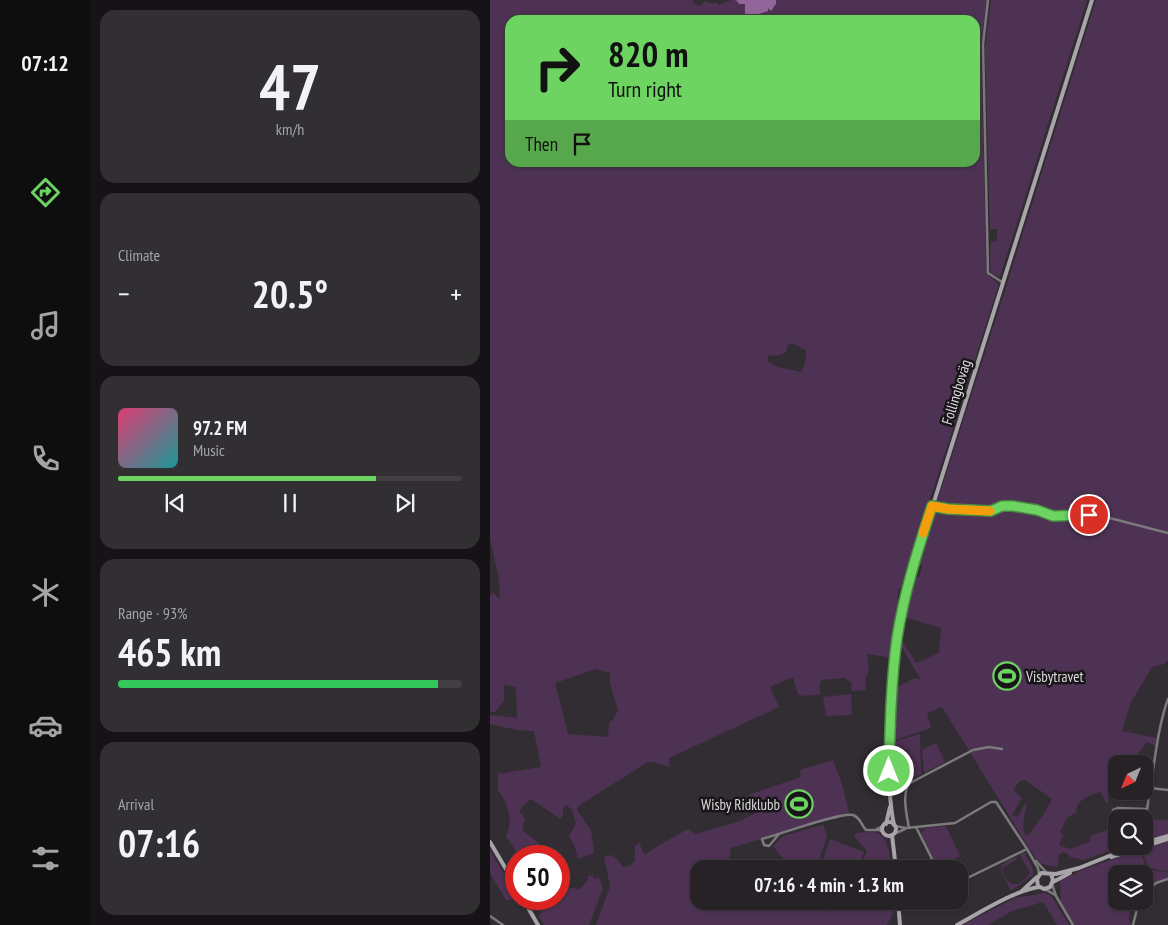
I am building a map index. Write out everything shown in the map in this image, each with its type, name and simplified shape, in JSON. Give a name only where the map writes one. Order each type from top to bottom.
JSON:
[{"type":"main road","name":"Follingboväg","points":[[893,834],[894,825],[889,771],[890,716],[897,637],[913,565],[1092,0]]},
{"type":"main road","name":"Follingboväg","points":[[884,833],[891,800]]},
{"type":"main road","points":[[885,825],[894,825]]},
{"type":"main road","points":[[884,833],[893,834],[895,860]]},
{"type":"main road","points":[[884,833],[895,853]]},
{"type":"main road","points":[[1153,841],[1168,837]]},
{"type":"main road","points":[[491,844],[505,868]]},
{"type":"main road","points":[[957,925],[1030,889],[1049,888],[1053,883],[1079,868],[1112,855]]},
{"type":"main road","points":[[1089,864],[1113,855]]},
{"type":"main road","points":[[1013,896],[1038,876],[1079,868]]},
{"type":"main road","points":[[1049,873],[1053,883]]},
{"type":"main road","points":[[1038,876],[1037,884],[1042,888]]},
{"type":"main road","points":[[530,910],[538,925]]},
{"type":"main road","points":[[899,910],[900,925]]},
{"type":"street","points":[[988,0],[983,44],[988,273],[1002,282]]},
{"type":"street","points":[[932,506],[948,509],[991,511],[1002,506],[1013,506],[1037,510],[1053,516],[1098,516],[1168,533]]},
{"type":"street","points":[[1153,771],[1160,730],[1168,700]]},
{"type":"street","points":[[907,828],[906,796],[910,783],[974,750],[989,747],[1002,749]]},
{"type":"street","points":[[1153,788],[1168,790]]},
{"type":"street","points":[[1113,810],[1118,808],[1146,809],[1148,800]]},
{"type":"street","points":[[893,834],[907,828],[954,823],[991,802],[996,802],[1033,859],[1038,876]]},
{"type":"street","points":[[779,834],[769,846],[763,844],[762,839],[821,821],[850,815],[858,818],[866,830],[884,833]]},
{"type":"street","points":[[875,830],[885,825]]},
{"type":"street","points":[[894,825],[907,828]]},
{"type":"street","points":[[916,827],[932,860]]},
{"type":"street","points":[[968,878],[1027,849]]},
{"type":"street","points":[[1033,859],[1049,873]]},
{"type":"street","points":[[1153,886],[1168,879]]},
{"type":"street","points":[[1053,883],[1056,896],[1073,925]]},
{"type":"street","points":[[1042,888],[1056,896]]},
{"type":"street","points":[[1133,925],[1136,910]]},
{"type":"street","points":[[490,916],[503,925]]},
{"type":"shaded area","points":[[490,0],[693,0],[694,4],[700,6],[705,1],[713,4],[716,2],[719,5],[736,0],[738,3],[745,4],[752,15],[505,15],[505,167],[980,167],[980,15],[756,15],[767,11],[768,8],[774,8],[776,0],[987,0],[981,43],[986,262],[989,276],[999,284],[911,559],[907,580],[899,589],[897,598],[902,603],[896,625],[893,658],[867,654],[869,670],[865,680],[866,690],[852,691],[851,682],[844,678],[822,680],[819,685],[821,694],[804,696],[798,694],[793,677],[770,687],[779,707],[669,758],[670,767],[648,762],[578,806],[577,810],[591,830],[594,853],[578,859],[575,847],[569,836],[576,824],[572,810],[567,805],[563,808],[563,815],[560,819],[533,800],[529,800],[519,811],[525,819],[522,830],[542,845],[512,845],[506,836],[510,818],[505,801],[498,790],[498,774],[541,767],[534,731],[517,730],[490,724],[490,715],[517,718],[516,687],[504,685],[504,701],[495,712],[490,712],[490,595],[493,593],[500,599],[499,580],[490,538]],"holes":[[[791,343],[806,350],[801,372],[778,367],[767,361],[768,356],[781,355],[786,352],[788,345]],[[596,669],[610,673],[610,683],[618,710],[613,720],[609,723],[608,736],[568,734],[555,683]]]},
{"type":"shaded area","points":[[736,0],[776,0],[776,4],[771,11],[768,8],[768,11],[756,15],[745,15],[745,4],[739,4]]},
{"type":"shaded area","points":[[991,0],[1087,0],[1000,277],[991,273],[990,262],[991,242],[997,241],[997,229],[990,229],[985,47]]},
{"type":"shaded area","points":[[1096,0],[1168,0],[1168,660],[1164,664],[1152,667],[1130,704],[1122,731],[1157,738],[1156,746],[1147,742],[1136,755],[1108,755],[1108,802],[1106,803],[1101,792],[1084,798],[1076,812],[1067,818],[1060,832],[1063,834],[1059,845],[1070,849],[1091,841],[1090,836],[1108,830],[1108,851],[1084,860],[1070,857],[1063,852],[1059,855],[1058,866],[1040,863],[942,707],[927,713],[931,728],[895,740],[894,718],[897,687],[915,678],[921,680],[900,644],[900,637],[916,663],[939,653],[941,628],[904,617],[913,579],[919,577],[922,567],[918,561]],"holes":[[[1025,780],[1052,799],[1029,835],[1025,834],[1023,823],[1027,804],[1025,803],[1018,817],[1012,815],[1022,798],[1013,790],[1020,781]]]},
{"type":"shaded area","points":[[851,694],[852,715],[826,716],[823,697]]},
{"type":"shaded area","points":[[920,734],[921,774],[895,788],[894,742]]},
{"type":"shaded area","points":[[936,743],[945,762],[924,773],[922,750]]},
{"type":"shaded area","points":[[833,760],[842,784],[849,813],[731,848],[729,860],[690,860],[690,910],[829,910],[831,912],[833,910],[894,910],[887,925],[596,925],[610,886],[604,857],[611,855],[623,867],[630,866],[635,860],[635,846],[639,843],[645,855],[688,829],[696,834],[740,821],[756,813],[748,795],[801,777],[800,770]]},
{"type":"shaded area","points":[[1153,819],[1168,820],[1168,834],[1153,837]]},
{"type":"shaded area","points":[[823,825],[827,836],[819,860],[785,860],[773,846],[783,836]]},
{"type":"shaded area","points":[[946,826],[960,856],[952,860],[934,860],[921,833],[926,828]]},
{"type":"shaded area","points":[[872,832],[882,837],[888,846],[890,860],[864,860],[867,851],[854,836],[856,833]]},
{"type":"shaded area","points":[[830,839],[864,852],[861,860],[823,860]]},
{"type":"shaded area","points":[[1168,841],[1168,871],[1153,868],[1153,865],[1147,864],[1144,855],[1153,855],[1153,846]]},
{"type":"shaded area","points":[[490,850],[505,876],[505,898],[490,873]]},
{"type":"shaded area","points":[[1024,852],[1032,866],[1033,875],[1011,891],[1001,867],[1006,861],[1017,857],[1017,859],[1002,868],[1009,882],[1017,884],[1021,882],[1030,873],[1020,855]]},
{"type":"shaded area","points":[[1126,855],[1142,855],[1145,865],[1108,865],[1108,910],[1130,910],[1129,919],[1131,925],[1075,925],[1061,902],[1060,881],[1085,869]]},
{"type":"shaded area","points":[[1153,871],[1168,872],[1168,878],[1154,883]]},
{"type":"shaded area","points":[[592,875],[594,879],[599,878],[603,888],[589,925],[544,925],[539,916],[543,910],[570,910],[570,888],[580,889],[588,880],[588,876]]},
{"type":"shaded area","points":[[1046,893],[1052,897],[1069,925],[1057,925],[1043,902],[1012,911],[988,925],[962,925],[1015,898]]},
{"type":"slow traffic","points":[[923,533],[932,506],[948,509],[990,511]]},
{"type":"place","name":"Visbytravet","points":[[1007,676]]},
{"type":"place","name":"Wisby Ridklubb","points":[[799,804]]},
{"type":"route","points":[[889,771],[890,716],[897,637],[913,565],[932,506],[948,509],[991,511],[1002,506],[1013,506],[1031,508],[1053,516],[1089,515]]}]
